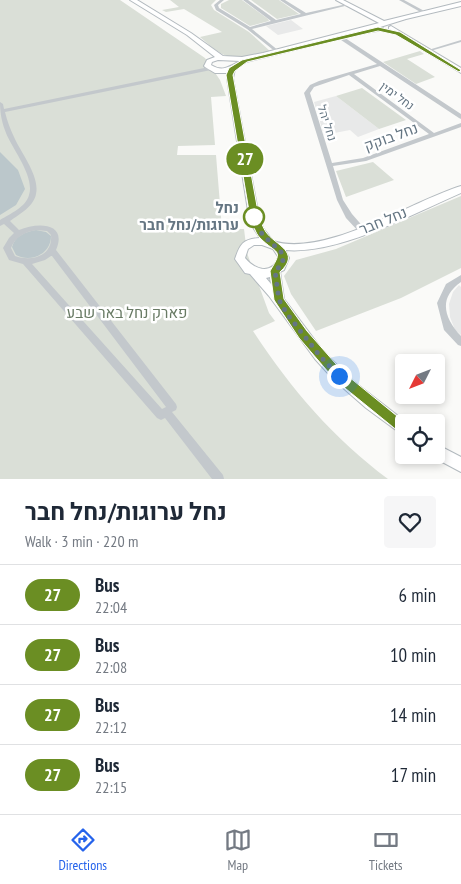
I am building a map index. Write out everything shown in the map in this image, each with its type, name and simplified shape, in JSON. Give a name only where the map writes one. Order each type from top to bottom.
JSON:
[{"type":"street","points":[[133,0],[189,34],[210,52],[221,58],[231,60],[276,52],[461,5]]},
{"type":"street","points":[[222,0],[217,3],[217,8],[249,28],[276,52]]},
{"type":"street","points":[[246,0],[276,22]]},
{"type":"street","points":[[282,0],[305,15]]},
{"type":"street","points":[[339,0],[461,70]]},
{"type":"street","points":[[401,0],[426,13]]},
{"type":"street","points":[[249,28],[347,5]]},
{"type":"street","points":[[18,233],[3,221],[27,204],[34,196],[33,178],[12,140],[1,108],[212,70],[233,68],[244,61],[461,5]]},
{"type":"street","points":[[340,37],[461,117]]},
{"type":"street","points":[[427,51],[461,41]]},
{"type":"street","points":[[210,52],[213,58],[207,65],[224,76],[232,84]]},
{"type":"street","points":[[211,60],[221,58]]},
{"type":"street","points":[[231,60],[234,62],[230,75],[254,217],[253,232],[249,243],[241,251],[240,259],[246,268],[255,273],[279,300],[303,334],[339,376],[395,423]]},
{"type":"street","name":"נחל יהל","points":[[362,230],[344,209],[308,93],[316,84],[381,64]]},
{"type":"street","name":"נחל ימין","points":[[349,74],[434,135]]},
{"type":"street","name":"נחל בוקק","points":[[329,165],[361,161],[461,125]]},
{"type":"street","name":"נחל חבר","points":[[283,260],[303,247],[362,230],[461,189]]},
{"type":"street","points":[[254,217],[259,229],[282,253],[283,260],[275,271],[265,274],[255,273]]},
{"type":"street","points":[[33,227],[49,229],[56,237],[52,250],[40,259],[26,262],[14,259],[8,251],[9,243],[18,233],[33,227]]},
{"type":"street","points":[[249,243],[258,241],[273,244]]},
{"type":"street","name":"נחל חבר","points":[[273,244],[303,247]]},
{"type":"street","points":[[52,250],[166,411],[219,479]]},
{"type":"street","points":[[26,262],[166,411]]},
{"type":"street","points":[[275,271],[279,300]]},
{"type":"street","points":[[461,278],[450,286],[441,303],[448,327],[461,342]]},
{"type":"street","points":[[445,455],[461,465]]},
{"type":"shaded area","points":[[291,20],[303,29],[278,35],[266,26]]},
{"type":"shaded area","points":[[336,96],[379,129],[358,137],[350,130],[324,135],[314,102]]},
{"type":"shaded area","points":[[0,152],[18,170],[25,189],[16,205],[0,215]]},
{"type":"shaded area","points":[[36,230],[46,232],[51,236],[48,248],[34,257],[28,258],[16,255],[12,247],[15,240],[24,233]]},
{"type":"shaded area","points":[[459,285],[461,287],[461,335],[455,330],[450,317],[449,304],[453,292]]},
{"type":"green space","name":"פארק נחל באר שבע","points":[[0,0],[120,0],[205,58],[220,80],[226,96],[211,97],[215,145],[178,146],[177,155],[216,155],[222,229],[244,229],[247,253],[269,313],[275,321],[253,331],[282,373],[331,430],[388,479],[0,479]]},
{"type":"green space","points":[[170,0],[216,0],[211,5],[214,10],[249,32],[271,52],[232,57],[218,52],[200,37],[222,32],[184,9],[166,12],[162,10],[179,7]]},
{"type":"green space","points":[[229,0],[242,0],[269,21],[250,26],[221,8],[221,4]]},
{"type":"green space","points":[[251,0],[279,0],[299,14],[277,19]]},
{"type":"green space","points":[[420,51],[424,54],[407,59],[435,77],[416,84],[383,62]]},
{"type":"green space","points":[[362,88],[406,120],[379,129],[336,96]]},
{"type":"green space","points":[[373,162],[394,180],[346,197],[336,171]]},
{"type":"green space","points":[[461,196],[461,268],[401,298],[316,331],[291,294],[284,276],[296,260],[336,249]]},
{"type":"bus line","name":"27","points":[[395,423],[360,396],[320,356],[287,314],[279,300],[275,271],[281,265],[283,255],[280,248],[269,242],[262,234],[254,217],[230,75],[239,63],[244,61],[378,29],[398,34],[461,70]]},
{"type":"place","name":"נחל ערוגות/נחל חבר","points":[[254,217]]},
{"type":"route","points":[[254,217],[262,234],[269,242],[280,248],[284,258],[283,263],[275,271],[279,300],[287,314],[320,356],[339,376]]}]
